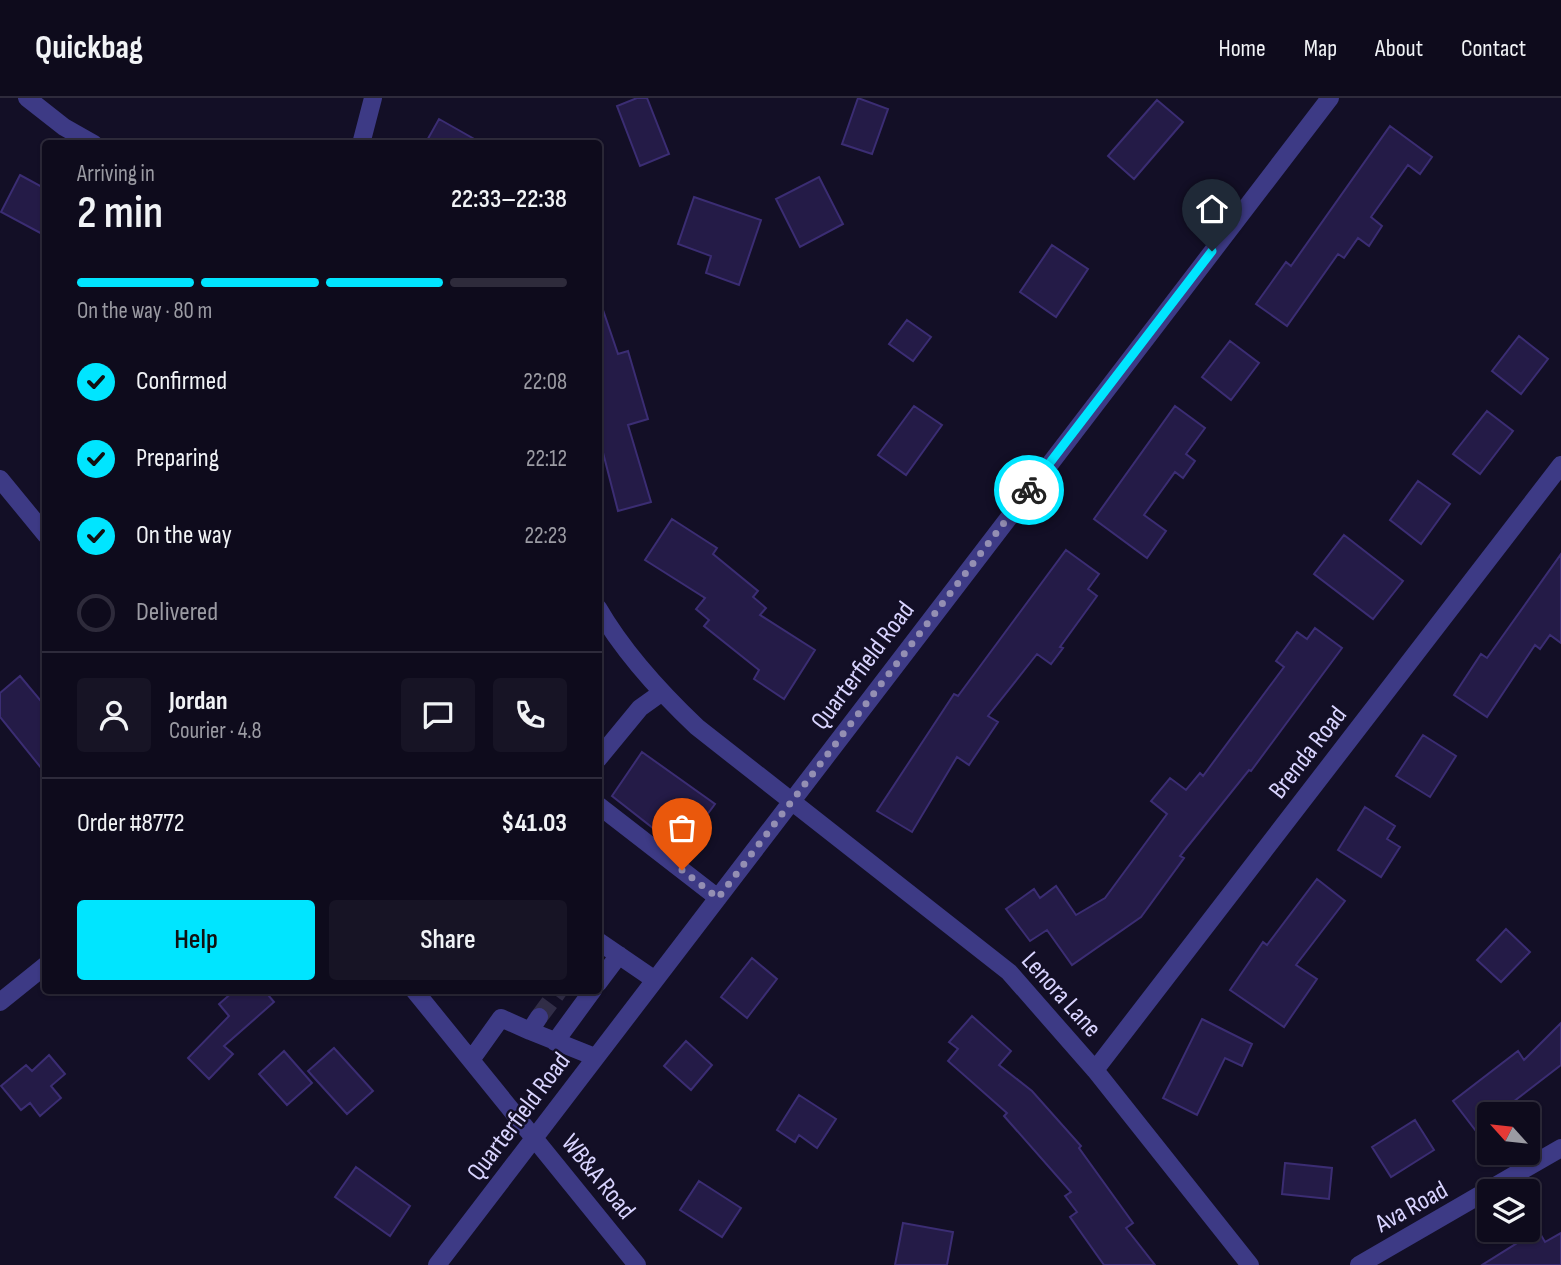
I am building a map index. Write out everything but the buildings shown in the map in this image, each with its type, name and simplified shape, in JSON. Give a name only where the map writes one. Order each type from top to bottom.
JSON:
[{"type":"street","points":[[27,98],[64,127],[87,140]]},
{"type":"street","points":[[362,140],[373,98]]},
{"type":"street","name":"Quarterfield Road","points":[[437,1265],[1330,98]]},
{"type":"street","name":"Brenda Road","points":[[1095,1070],[1561,465]]},
{"type":"street","points":[[0,479],[42,530]]},
{"type":"street","name":"Lenora Lane","points":[[602,614],[632,658],[661,693],[706,735],[1009,972],[1095,1070],[1250,1265]]},
{"type":"street","points":[[602,755],[640,708],[661,693]]},
{"type":"street","points":[[602,808],[718,898]]},
{"type":"street","points":[[602,944],[655,980]]},
{"type":"street","points":[[602,978],[619,955]]},
{"type":"street","points":[[0,1002],[42,968]]},
{"type":"street","name":"WB&A Road","points":[[421,994],[637,1265]]},
{"type":"street","points":[[555,1042],[590,994]]},
{"type":"street","points":[[471,1060],[500,1018],[535,1024],[555,1042],[595,1057]]},
{"type":"street","name":"Ava Road","points":[[1359,1265],[1561,1148]]},
{"type":"tunnel","points":[[539,1017],[556,994]]},
{"type":"way so far","points":[[682,870],[718,898],[1029,490]]},
{"type":"route","points":[[1029,490],[1212,251]]}]
